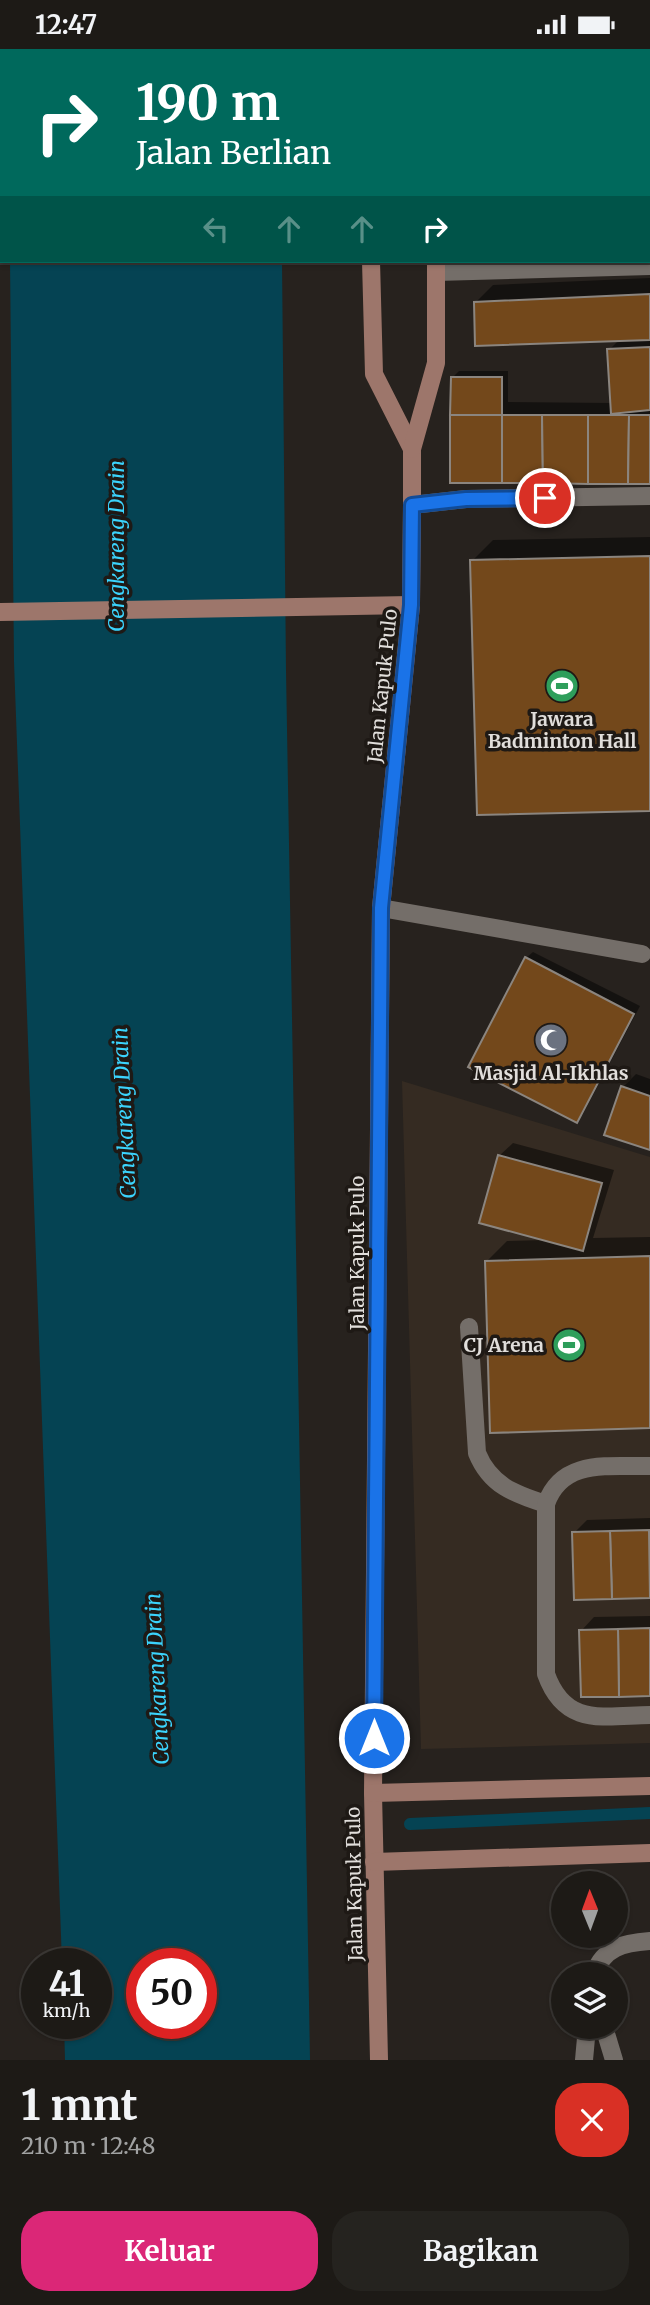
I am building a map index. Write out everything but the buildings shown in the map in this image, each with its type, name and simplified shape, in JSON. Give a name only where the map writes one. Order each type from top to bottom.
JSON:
[{"type":"main road","name":"Jalan Kapuk Pulo","points":[[371,263],[374,374],[411,449]]},
{"type":"main road","name":"Jalan Kapuk Pulo","points":[[379,2060],[373,1793],[381,908],[411,605],[411,449],[436,363],[436,267]]},
{"type":"main road","points":[[0,611],[411,605]]},
{"type":"main road","points":[[373,1793],[650,1786]]},
{"type":"main road","points":[[374,1862],[650,1853]]},
{"type":"street","points":[[436,267],[650,266]]},
{"type":"street","points":[[412,505],[466,499],[650,496]]},
{"type":"street","points":[[381,908],[642,954]]},
{"type":"street","points":[[468,1327],[477,1453],[484,1471],[499,1486],[546,1504]]},
{"type":"street","points":[[650,1465],[584,1468],[571,1473],[551,1489],[546,1504],[546,1674],[551,1689],[561,1703],[579,1715],[650,1715]]},
{"type":"street","points":[[601,1962],[606,1952],[617,1946],[650,1941]]},
{"type":"street","points":[[584,2060],[586,2039]]},
{"type":"street","points":[[608,2039],[614,2060]]},
{"type":"shaded area","points":[[402,1081],[650,1157],[650,1743],[421,1749]]},
{"type":"water","name":"Cengkareng Drain","points":[[10,263],[282,263],[286,670],[310,2060],[65,2060],[64,2039],[112,2039],[112,1948],[61,1948],[14,662]]},
{"type":"waterway","points":[[410,1824],[650,1813]]},
{"type":"place","name":"Jawara Badminton Hall","points":[[562,686]]},
{"type":"place","name":"Masjid Al-Ikhlas","points":[[551,1040]]},
{"type":"place","name":"CJ Arena","points":[[569,1345]]},
{"type":"route","points":[[374,1738],[381,908],[411,605],[412,505],[466,499],[545,498]]}]
